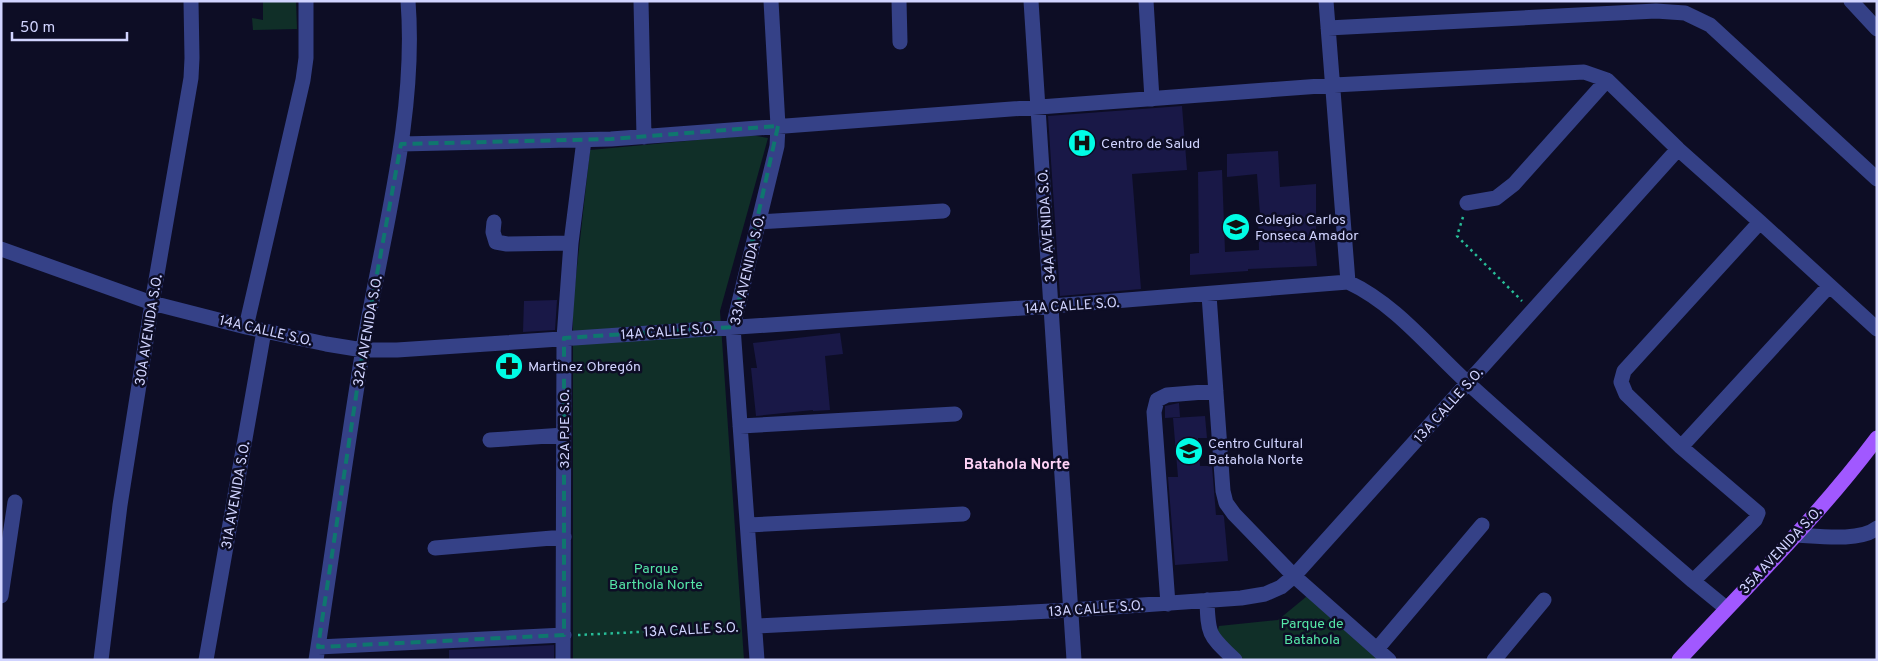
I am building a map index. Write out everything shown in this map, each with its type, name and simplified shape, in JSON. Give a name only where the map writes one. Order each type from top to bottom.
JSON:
[{"type":"main road","name":"35A AVENIDA S.O.","points":[[1679,660],[1795,535],[1861,460],[1877,438]]},
{"type":"street","name":"30A AVENIDA S.O.","points":[[102,660],[120,505],[152,303],[191,78],[191,1]]},
{"type":"street","points":[[246,327],[303,80],[306,58],[306,1]]},
{"type":"street","name":"32A AVENIDA S.O.","points":[[317,654],[363,350],[401,144],[409,74],[410,31],[408,1]]},
{"type":"street","points":[[641,1],[644,137]]},
{"type":"street","name":"33A AVENIDA S.O.","points":[[757,660],[733,327],[776,146],[778,126],[771,1]]},
{"type":"street","points":[[899,1],[900,42]]},
{"type":"street","name":"34A AVENIDA S.O.","points":[[1031,1],[1074,660]]},
{"type":"street","points":[[1146,1],[1152,98]]},
{"type":"street","points":[[1326,1],[1348,282],[1368,291],[1387,305],[1468,383],[1726,608]]},
{"type":"street","points":[[1851,1],[1877,29]]},
{"type":"street","points":[[1328,28],[1656,11],[1685,13],[1710,26],[1877,179]]},
{"type":"street","points":[[401,144],[644,137],[1334,85],[1584,72],[1607,80],[1678,150],[1877,329]]},
{"type":"street","points":[[1467,203],[1496,198],[1514,184],[1607,80]]},
{"type":"street","name":"32A PJE S.O.","points":[[563,660],[564,338],[571,243],[584,140]]},
{"type":"street","name":"13A CALLE S.O.","points":[[755,626],[1168,604],[1265,594],[1281,586],[1294,576],[1678,150]]},
{"type":"street","points":[[758,222],[943,211]]},
{"type":"street","points":[[494,222],[493,232],[496,242],[571,243]]},
{"type":"street","points":[[1693,581],[1755,520],[1758,513],[1681,447],[1626,394],[1621,382],[1624,371],[1760,222]]},
{"type":"street","name":"14A CALLE S.O.","points":[[1,249],[152,303],[246,327],[363,350],[397,350],[1052,306],[1209,295],[1348,282]]},
{"type":"street","points":[[1681,447],[1829,286]]},
{"type":"street","points":[[1209,295],[1223,490],[1226,503],[1234,514],[1294,576],[1389,660]]},
{"type":"street","name":"31A AVENIDA S.O.","points":[[206,660],[264,330]]},
{"type":"street","points":[[1168,604],[1154,412],[1157,400],[1167,395],[1216,391]]},
{"type":"street","points":[[740,426],[955,414]]},
{"type":"street","points":[[490,440],[564,434]]},
{"type":"street","points":[[1,596],[15,502]]},
{"type":"street","points":[[748,525],[963,514]]},
{"type":"street","points":[[1377,649],[1482,525]]},
{"type":"street","points":[[1795,535],[1856,536],[1870,534],[1877,528]]},
{"type":"street","points":[[436,548],[564,537]]},
{"type":"street","points":[[1207,600],[1210,633],[1215,641],[1235,660]]},
{"type":"street","points":[[1494,660],[1544,600]]},
{"type":"street","points":[[317,654],[564,635]]},
{"type":"path","points":[[1467,203],[1456,236],[1532,310]]},
{"type":"path","name":"13A CALLE S.O.","points":[[564,635],[755,626]]},
{"type":"highlighted area","points":[[778,126],[733,327],[564,338],[564,635],[318,647],[363,350],[401,144],[611,139]]},
{"type":"green space","points":[[263,1],[296,1],[297,29],[253,30],[252,18],[263,20]]},
{"type":"green space","name":"Parque Barthola Norte","points":[[751,135],[768,138],[720,311],[744,660],[573,660],[573,303],[590,150]]},
{"type":"green space","name":"Parque de Batahola","points":[[1312,592],[1389,660],[1235,660],[1215,641],[1219,626],[1278,620]]},
{"type":"building","name":"Centro de Salud","points":[[1182,106],[1187,170],[1132,174],[1141,289],[1060,296],[1048,116]]},
{"type":"building","points":[[1278,151],[1280,187],[1316,184],[1316,231],[1314,232],[1317,266],[1248,269],[1248,271],[1190,275],[1190,254],[1199,253],[1198,172],[1222,170],[1225,252],[1259,250],[1258,215],[1260,215],[1257,174],[1227,177],[1227,154]]},
{"type":"building","points":[[557,300],[555,330],[523,332],[524,301]]},
{"type":"building","points":[[840,333],[843,354],[825,356],[830,410],[756,416],[751,368],[757,368],[753,343]]},
{"type":"building","points":[[1179,403],[1180,417],[1165,418],[1165,406]]},
{"type":"building","points":[[1205,416],[1207,438],[1198,438],[1200,466],[1212,466],[1216,515],[1223,515],[1224,517],[1228,561],[1175,565],[1168,477],[1178,477],[1173,418]]},
{"type":"building","points":[[554,645],[554,660],[449,660],[449,650]]},
{"type":"place","name":"Centro de Salud","points":[[1082,143]]},
{"type":"place","name":"Colegio Carlos Fonseca Amador","points":[[1236,227]]},
{"type":"place","name":"Martinez Obregón","points":[[509,366]]},
{"type":"place","name":"Centro Cultural Batahola Norte","points":[[1189,451]]},
{"type":"district","name":"Batahola Norte","points":[[1017,464]]}]
